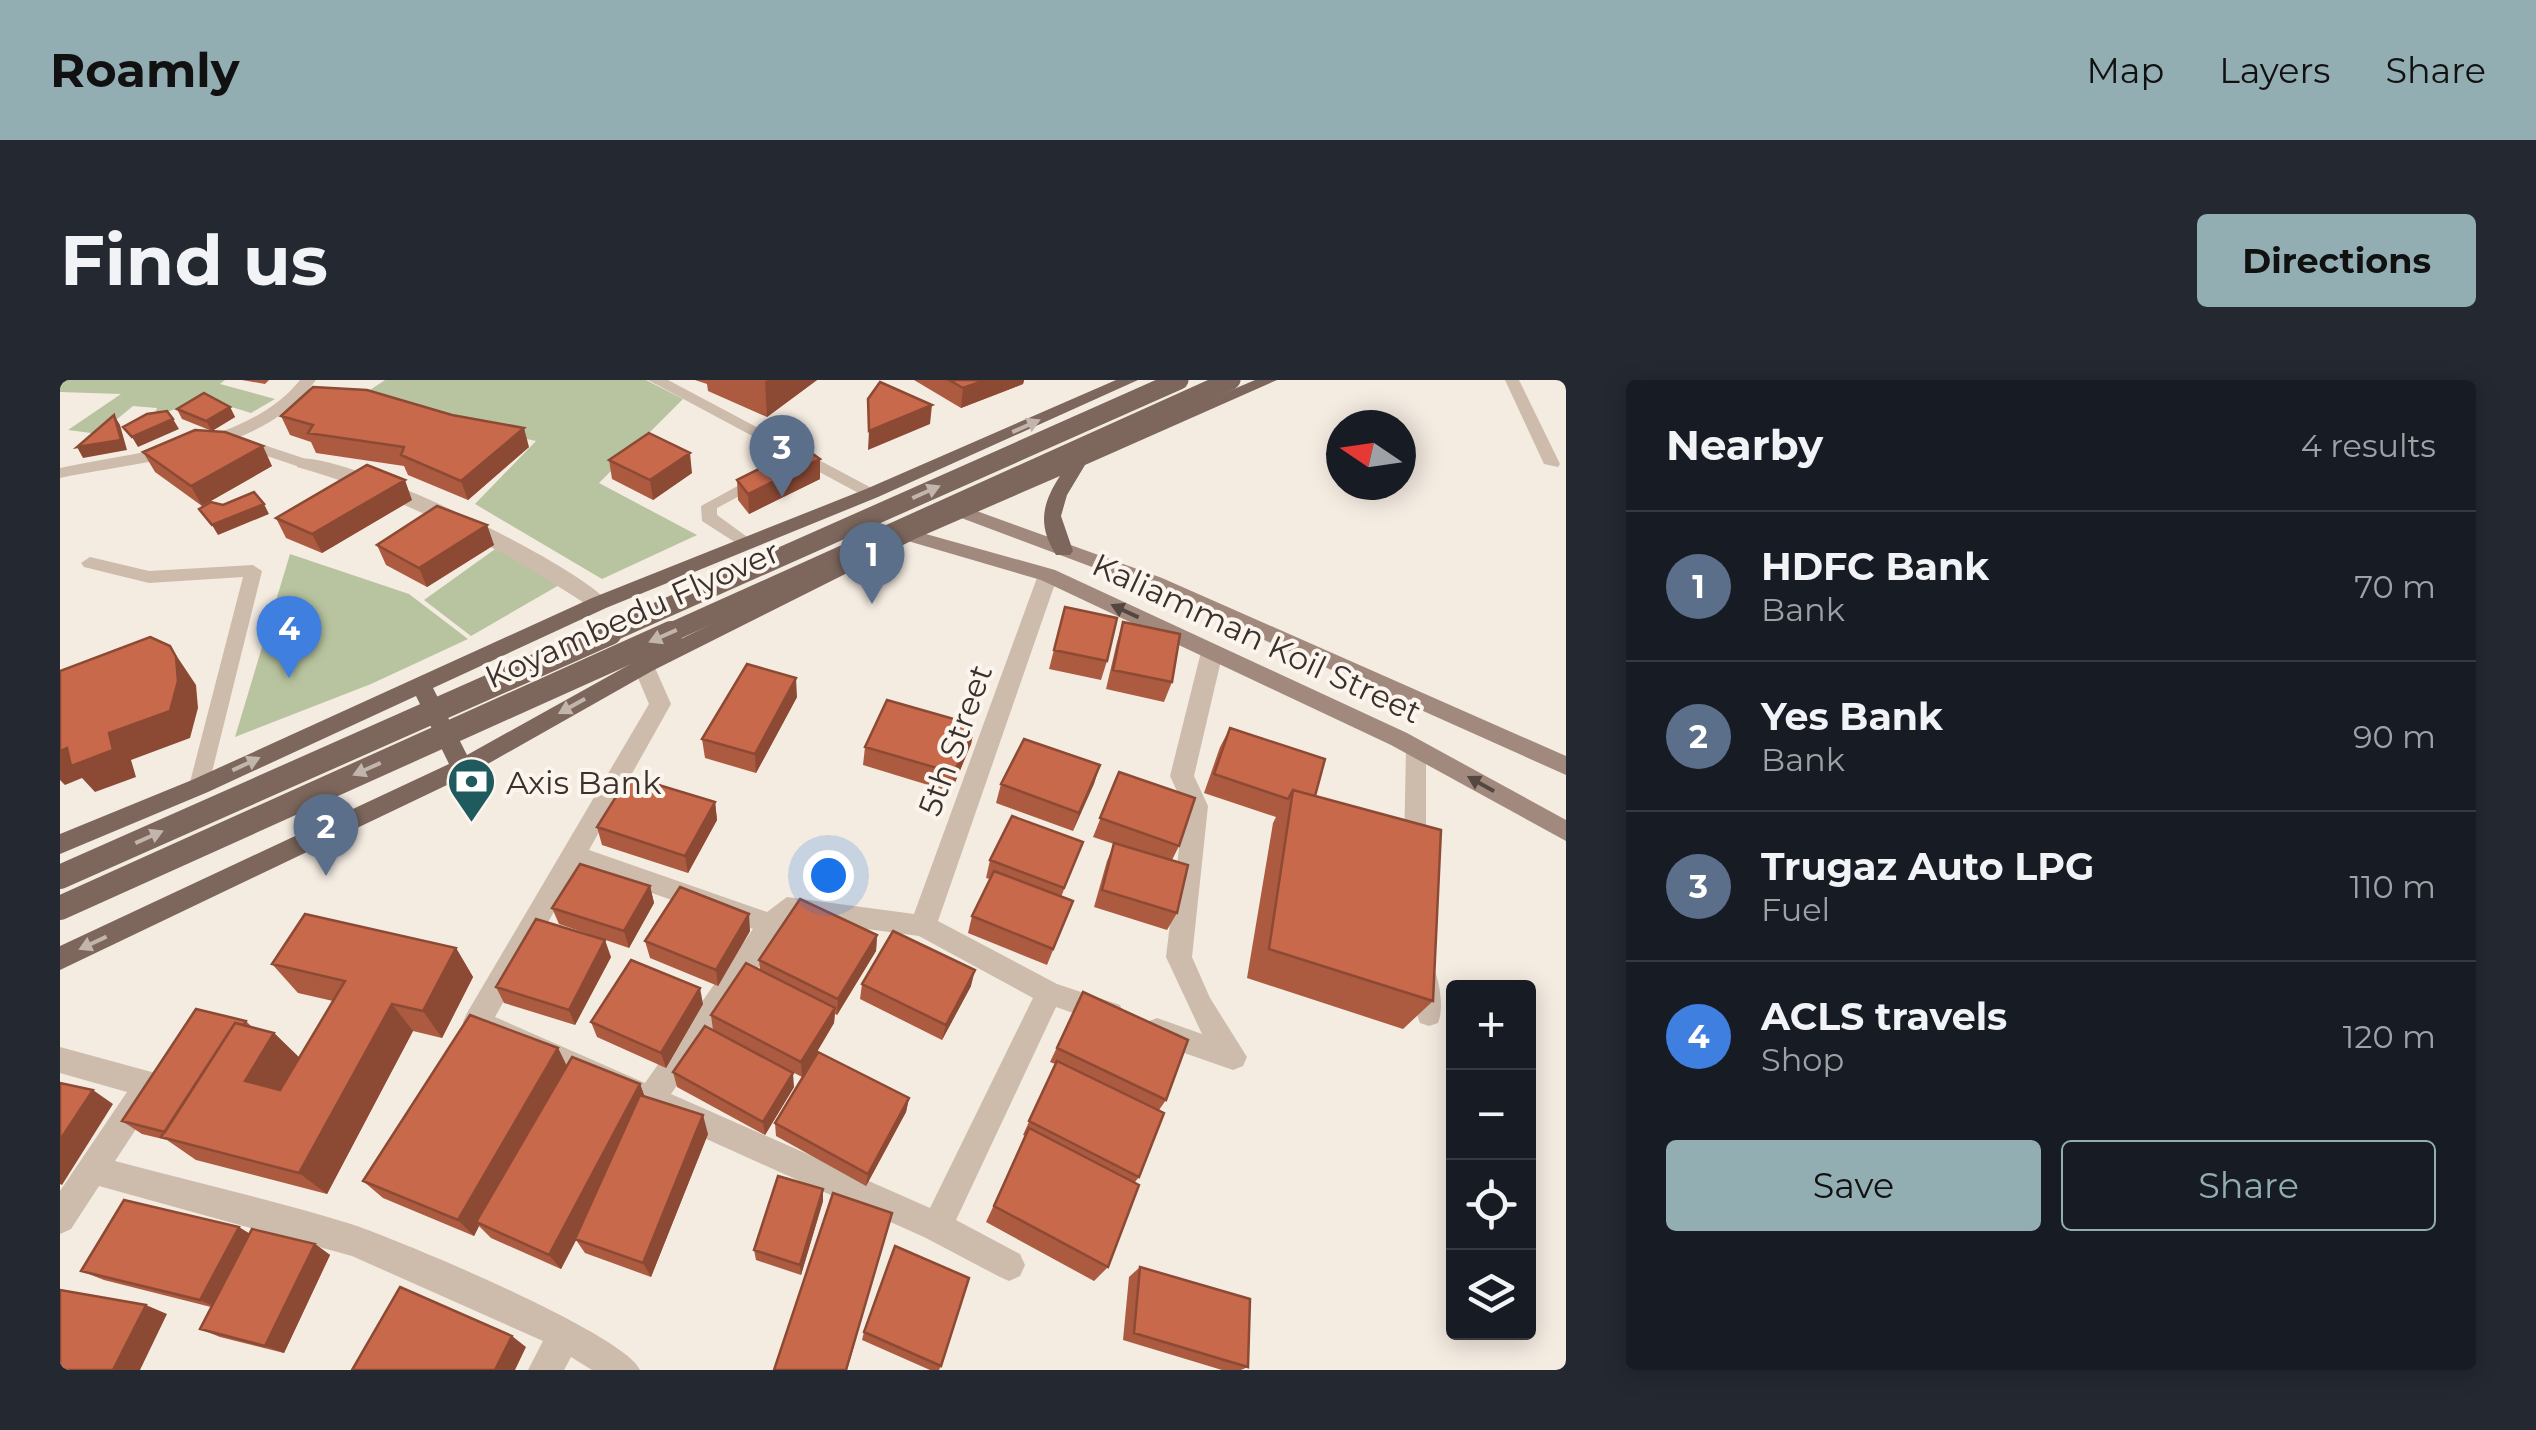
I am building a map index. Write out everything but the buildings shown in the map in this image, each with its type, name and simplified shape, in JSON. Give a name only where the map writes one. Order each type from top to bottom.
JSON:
[{"type":"main road","points":[[60,844],[200,786],[599,603],[872,494],[1130,380]]},
{"type":"main road","name":"Koyambedu Flyover","points":[[60,877],[1179,380]]},
{"type":"main road","name":"Koyambedu Flyover","points":[[60,908],[1230,380]]},
{"type":"main road","points":[[60,959],[462,768],[644,666],[908,534],[1269,380]]},
{"type":"main road","points":[[1063,551],[1051,532],[1054,498],[1078,463]]},
{"type":"main road","name":"Kaliamman Koil Street","points":[[963,512],[1154,583],[1566,766]]},
{"type":"main road","name":"Kaliamman Koil Street","points":[[908,534],[1048,575],[1416,748],[1566,830]]},
{"type":"main road","points":[[420,683],[462,768]]},
{"type":"street","points":[[60,472],[230,437],[297,394],[308,380]]},
{"type":"street","points":[[656,380],[872,494]]},
{"type":"street","points":[[303,463],[409,495],[515,548],[599,603]]},
{"type":"street","name":"5th Street","points":[[922,926],[1048,575]]},
{"type":"street","points":[[651,1099],[771,924],[787,908],[922,926],[1049,992],[1233,1057],[1199,1005],[1179,958],[1196,806],[1182,776],[1212,652]]},
{"type":"street","points":[[644,666],[660,704],[477,1022],[937,1226],[1009,1265]]},
{"type":"street","points":[[572,854],[771,924]]},
{"type":"street","points":[[937,1226],[1049,992]]},
{"type":"street","points":[[60,1060],[148,1084],[60,1218]]},
{"type":"street","points":[[90,1168],[354,1241],[566,1334],[624,1370]]},
{"type":"street","points":[[545,1370],[566,1334]]},
{"type":"lane","points":[[1512,380],[1552,464]]},
{"type":"lane","points":[[230,437],[303,463]]},
{"type":"lane","points":[[744,543],[708,517],[709,506],[756,480]]},
{"type":"lane","points":[[90,562],[149,578],[253,571],[200,786]]},
{"type":"lane","points":[[1416,748],[1412,822],[1418,880]]},
{"type":"lane","points":[[1424,958],[1429,1016]]},
{"type":"green space","points":[[60,380],[225,380],[220,384],[275,399],[251,413],[202,398],[153,418],[157,408],[133,406],[99,434],[68,430],[121,394],[60,392]]},
{"type":"green space","points":[[385,380],[646,380],[683,399],[599,483],[697,535],[602,579],[475,504],[536,441],[340,399],[370,390]]},
{"type":"green space","points":[[498,547],[561,584],[471,636],[424,600]]},
{"type":"green space","points":[[290,554],[409,594],[468,639],[371,684],[235,737]]},
{"type":"place","name":"Trugaz Auto LPG","points":[[782,497]]},
{"type":"place","name":"HDFC Bank","points":[[872,604]]},
{"type":"place","name":"ACLS travels","points":[[289,678]]},
{"type":"place","name":"Axis Bank","points":[[471,824]]},
{"type":"place","name":"Yes Bank","points":[[326,876]]}]
